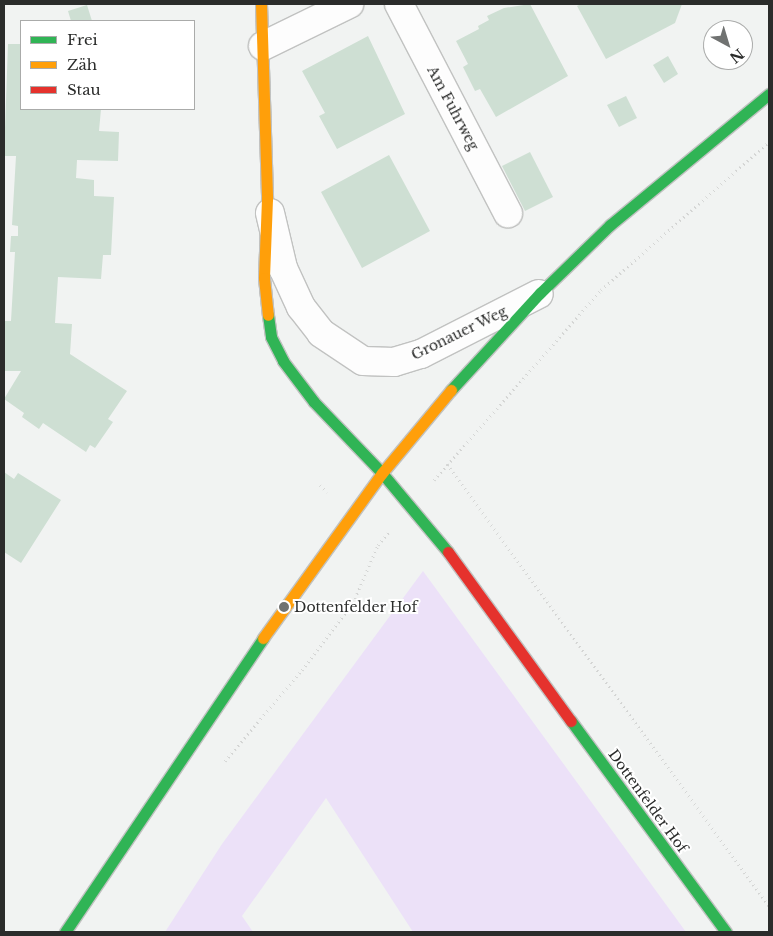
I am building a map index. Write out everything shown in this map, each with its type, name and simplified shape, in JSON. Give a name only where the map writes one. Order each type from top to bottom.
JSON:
[{"type":"main road","name":"Gronauer Weg","points":[[261,4],[266,199],[264,278],[271,337],[295,380],[382,473]]},
{"type":"main road","points":[[65,932],[214,707],[382,473],[462,377],[540,293],[610,225],[714,137],[769,94]]},
{"type":"main road","name":"Dottenfelder Hof","points":[[382,473],[437,537],[726,932]]},
{"type":"street","points":[[263,46],[349,4]]},
{"type":"street","name":"Am Fuhrweg","points":[[398,4],[508,213]]},
{"type":"street","name":"Gronauer Weg","points":[[266,199],[283,268],[301,307],[321,333],[364,361],[394,362],[421,354],[540,293]]},
{"type":"path","points":[[769,142],[601,290],[447,464],[769,906]]},
{"type":"path","points":[[219,767],[302,670],[353,603],[384,538]]},
{"type":"shaded area","points":[[423,571],[686,932],[413,932],[326,798],[242,916],[253,932],[165,932],[222,844]]},
{"type":"building","points":[[530,4],[568,76],[496,117],[480,89],[475,91],[463,67],[468,64],[456,41],[479,29],[478,26],[489,20],[487,16],[504,8]]},
{"type":"building","points":[[581,4],[682,4],[675,23],[606,59],[577,6]]},
{"type":"building","points":[[87,5],[92,20],[71,20],[68,11]]},
{"type":"building","points":[[368,36],[405,114],[337,149],[319,116],[325,113],[302,71]]},
{"type":"building","points":[[8,44],[20,44],[20,110],[101,110],[99,131],[119,132],[118,161],[77,160],[76,178],[94,180],[94,196],[114,197],[111,255],[103,255],[101,279],[58,277],[55,323],[72,324],[70,354],[127,391],[108,419],[113,422],[95,448],[90,445],[86,452],[43,423],[39,429],[22,417],[24,413],[4,399],[21,371],[4,371],[4,321],[11,321],[15,252],[10,252],[11,236],[18,236],[18,226],[12,225],[16,156],[4,156]]},
{"type":"building","points":[[668,56],[678,74],[664,83],[653,65]]},
{"type":"building","points":[[626,96],[637,118],[619,127],[607,105]]},
{"type":"building","points":[[530,152],[553,197],[525,211],[502,166]]},
{"type":"building","points":[[389,155],[430,231],[362,268],[321,192]]},
{"type":"building","points":[[4,472],[14,479],[18,473],[61,500],[21,563],[4,552]]},
{"type":"traffic: fast","points":[[451,390],[540,293],[610,225],[769,94]]},
{"type":"traffic: fast","points":[[268,315],[271,337],[283,361],[314,402],[382,473],[448,552]]},
{"type":"traffic: fast","points":[[65,932],[263,638]]},
{"type":"traffic: fast","points":[[571,721],[726,932]]},
{"type":"traffic: slow","points":[[261,4],[267,199],[264,278],[268,315]]},
{"type":"traffic: slow","points":[[263,638],[382,473],[451,390]]},
{"type":"traffic: jam","points":[[448,552],[571,721]]},
{"type":"place","name":"Dottenfelder Hof","points":[[284,607]]}]
